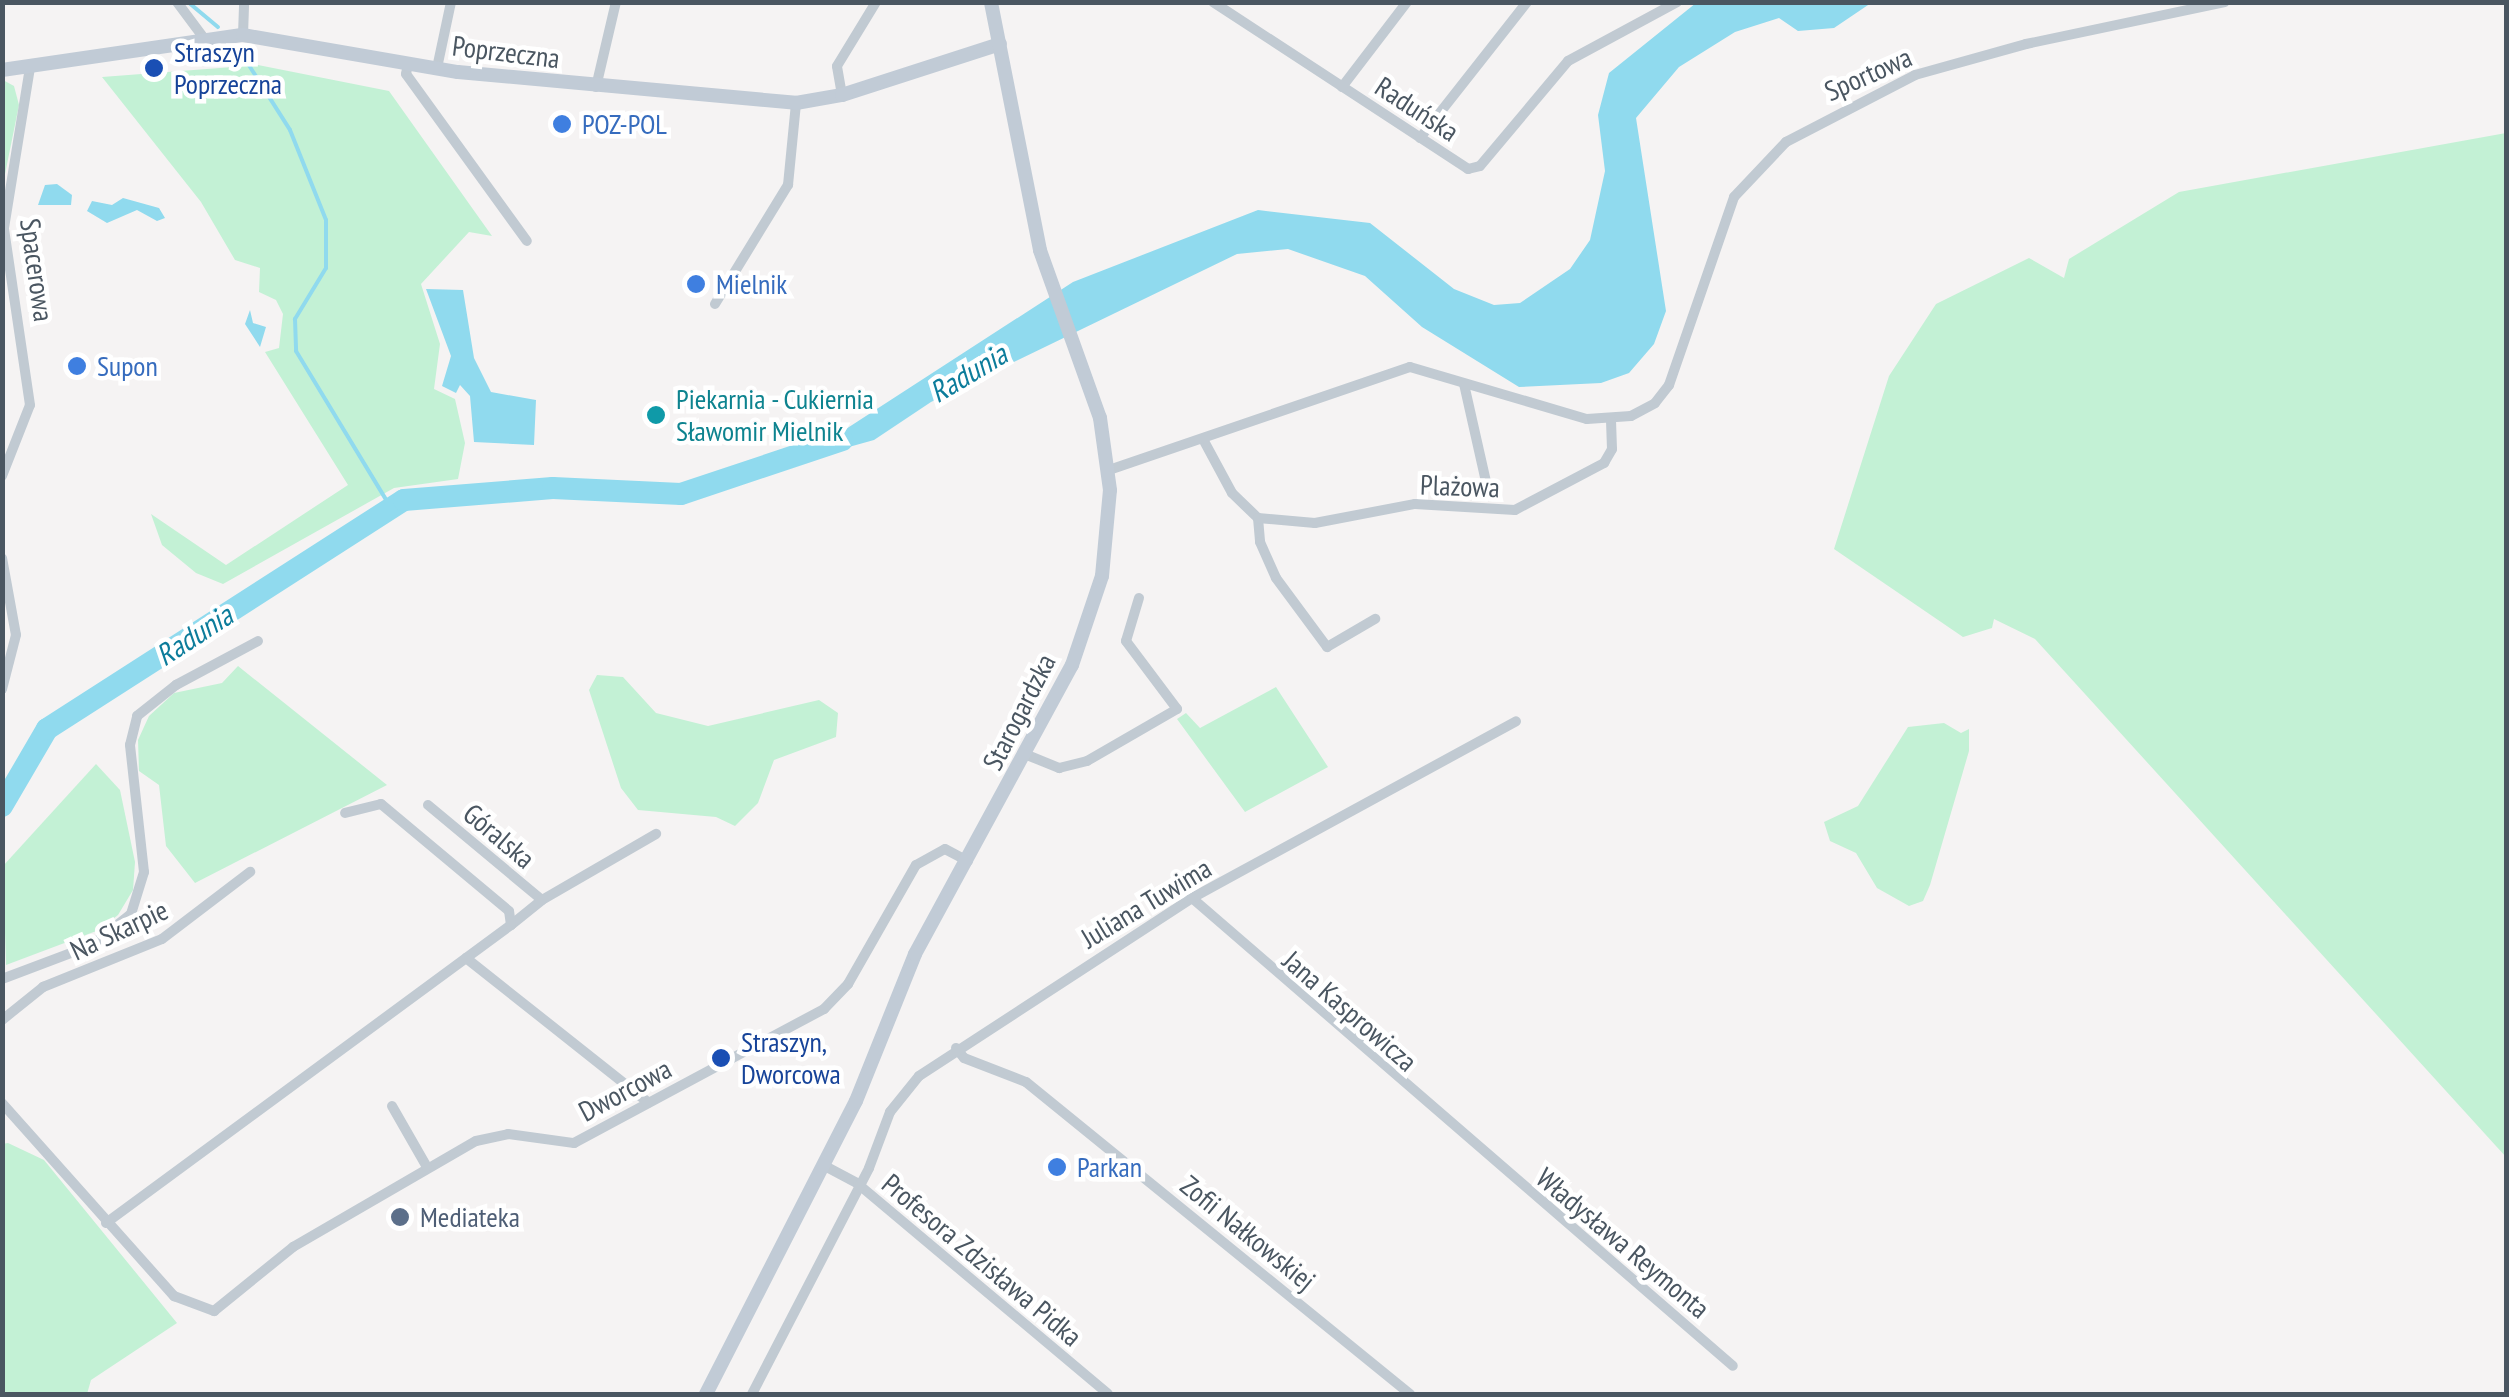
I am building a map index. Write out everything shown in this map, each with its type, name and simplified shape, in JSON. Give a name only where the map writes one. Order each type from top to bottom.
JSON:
[{"type":"main road","name":"Starogardzka","points":[[706,1394],[823,1165],[915,954],[1027,755],[1095,605],[1108,537],[1109,470],[1078,353],[1035,231],[992,2]]},
{"type":"main road","name":"Poprzeczna","points":[[2,70],[203,37],[243,36],[437,68],[596,88],[796,102],[842,95],[1000,44]]},
{"type":"street","points":[[177,2],[203,37]]},
{"type":"street","points":[[243,36],[244,2]]},
{"type":"street","points":[[437,68],[451,2]]},
{"type":"street","points":[[596,88],[616,2]]},
{"type":"street","points":[[842,95],[837,66],[876,2]]},
{"type":"street","name":"Raduńska","points":[[1213,2],[1468,169],[1480,166],[1568,61],[1677,2]]},
{"type":"street","points":[[1342,87],[1408,2]]},
{"type":"street","points":[[1420,138],[1527,2]]},
{"type":"street","name":"Sportowa","points":[[1610,420],[1655,403],[1676,369],[1734,197],[1793,138],[1915,75],[2026,44],[2225,2]]},
{"type":"street","points":[[408,63],[406,74],[527,241]]},
{"type":"street","name":"Spacerowa","points":[[2,476],[30,405],[4,228],[30,67]]},
{"type":"street","points":[[715,304],[788,186],[796,102]]},
{"type":"street","points":[[1109,470],[1204,441],[1410,368],[1610,420]]},
{"type":"street","name":"Plażowa","points":[[1464,384],[1486,482]]},
{"type":"street","name":"Plażowa","points":[[1258,518],[1315,523],[1416,504],[1515,510],[1590,476],[1612,449],[1610,420]]},
{"type":"street","points":[[1204,441],[1232,493],[1258,518],[1260,542],[1276,578],[1327,647],[1375,619]]},
{"type":"street","points":[[2,558],[16,635],[2,689]]},
{"type":"street","points":[[1027,755],[1059,768],[1086,762],[1177,709],[1126,641],[1139,598]]},
{"type":"street","points":[[2,980],[92,945],[131,914],[144,872],[130,745],[137,716],[176,686],[258,641]]},
{"type":"street","name":"Juliana Tuwima","points":[[752,1394],[902,1092],[956,1048],[1192,898],[1516,721]]},
{"type":"street","points":[[106,1222],[511,924],[509,911],[381,804],[345,812]]},
{"type":"street","name":"Góralska","points":[[428,806],[542,900]]},
{"type":"street","name":"Góralska","points":[[511,924],[542,900],[656,834]]},
{"type":"street","name":"Dworcowa","points":[[2,1103],[7,1117],[174,1296],[214,1310],[293,1246],[428,1167],[499,1135],[574,1143],[824,1009],[848,984],[916,866],[945,848],[968,861]]},
{"type":"street","name":"Na Skarpie","points":[[2,1020],[42,986],[162,939],[250,872]]},
{"type":"street","name":"Jana Kasprowicza","points":[[1192,898],[1483,1154]]},
{"type":"street","points":[[466,958],[649,1103]]},
{"type":"street","name":"Zofii Nałkowskiej","points":[[956,1048],[964,1058],[1026,1082],[1410,1394]]},
{"type":"street","points":[[392,1106],[428,1167]]},
{"type":"street","name":"Władysława Reymonta","points":[[1483,1154],[1733,1366]]},
{"type":"street","name":"Profesora Zdzisława Pidka","points":[[823,1165],[858,1184],[1108,1394]]},
{"type":"green space","points":[[258,65],[389,91],[492,236],[469,232],[421,284],[440,344],[434,389],[455,399],[465,443],[458,479],[394,488],[223,584],[196,573],[162,545],[151,514],[226,565],[348,485],[265,352],[279,348],[283,314],[276,300],[259,292],[260,268],[235,260],[201,202],[102,77]]},
{"type":"green space","points":[[3,80],[14,86],[19,105],[3,184]]},
{"type":"green space","points":[[2506,133],[2506,1157],[2035,639],[1994,619],[1992,628],[1963,637],[1834,549],[1889,376],[1936,304],[2029,258],[2064,278],[2069,259],[2179,192]]},
{"type":"green space","points":[[238,666],[387,785],[195,883],[166,846],[159,785],[139,771],[138,740],[149,716],[174,693],[222,683]]},
{"type":"green space","points":[[597,675],[623,677],[656,713],[708,726],[819,700],[838,713],[836,737],[774,760],[758,803],[735,826],[716,817],[638,810],[621,788],[589,690]]},
{"type":"green space","points":[[1276,687],[1328,767],[1245,812],[1177,719],[1186,713],[1200,728]]},
{"type":"green space","points":[[1944,723],[1961,733],[1969,729],[1969,751],[1930,885],[1923,901],[1909,906],[1877,888],[1856,853],[1830,841],[1824,822],[1858,806],[1908,727]]},
{"type":"green space","points":[[96,764],[120,790],[135,862],[133,890],[118,915],[99,930],[6,965],[3,866]]},
{"type":"green space","points":[[8,1143],[44,1160],[177,1323],[91,1380],[87,1394],[3,1394],[2,1144]]},
{"type":"water","points":[[1696,3],[1871,3],[1834,28],[1798,31],[1779,18],[1735,32],[1679,67],[1636,118],[1666,311],[1654,344],[1629,373],[1601,383],[1519,387],[1422,327],[1365,276],[1288,249],[1237,254],[931,402],[874,440],[795,462],[1073,282],[1258,210],[1370,223],[1454,289],[1494,305],[1520,303],[1570,269],[1590,240],[1605,171],[1598,115],[1609,73]]},
{"type":"water","points":[[57,184],[72,195],[71,205],[38,205],[45,185]]},
{"type":"water","points":[[123,198],[159,208],[165,218],[157,221],[137,210],[107,223],[87,211],[92,201],[112,205]]},
{"type":"water","points":[[426,289],[463,290],[474,358],[491,392],[536,400],[534,445],[474,442],[470,396],[460,385],[456,393],[442,386],[451,356]]},
{"type":"water","points":[[250,310],[253,323],[266,327],[260,347],[245,324]]},
{"type":"waterway","points":[[188,2],[218,27]]},
{"type":"waterway","points":[[238,48],[290,130],[326,220],[326,268],[295,319],[296,351],[391,508]]},
{"type":"waterway","name":"Radunia","points":[[2,806],[47,729],[404,500],[553,488],[681,494],[842,440]]},
{"type":"place","name":"Straszyn Poprzeczna","points":[[154,68]]},
{"type":"place","name":"POZ-POL","points":[[562,124]]},
{"type":"place","name":"Mielnik","points":[[696,284]]},
{"type":"place","name":"Supon","points":[[77,366]]},
{"type":"place","name":"Piekarnia - Cukiernia Sławomir Mielnik","points":[[656,415]]},
{"type":"place","name":"Straszyn, Dworcowa","points":[[721,1058]]},
{"type":"place","name":"Parkan","points":[[1057,1167]]},
{"type":"place","name":"Mediateka","points":[[400,1217]]}]
